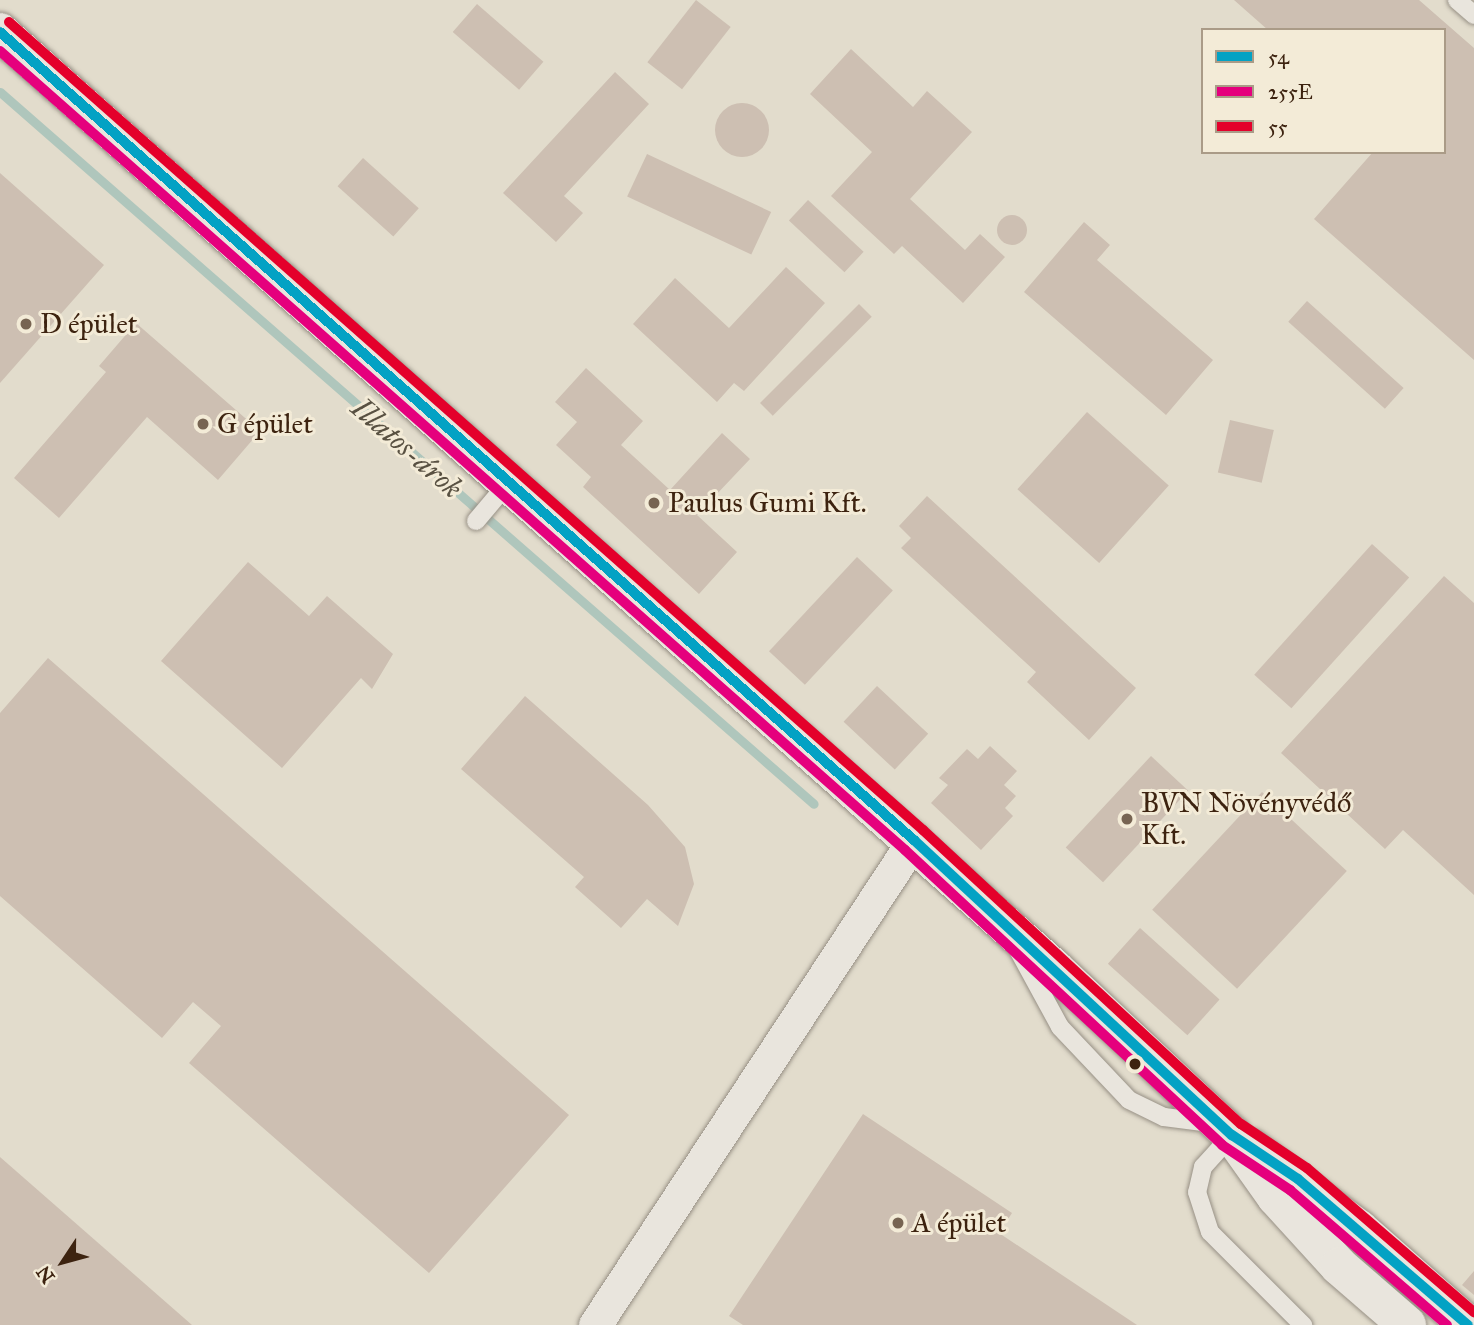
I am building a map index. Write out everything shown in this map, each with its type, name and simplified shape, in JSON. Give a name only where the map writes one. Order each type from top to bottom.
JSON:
[{"type":"street","points":[[0,32],[499,493],[914,840],[1227,1130],[1298,1179],[1468,1325]]},
{"type":"street","points":[[595,1325],[914,840]]},
{"type":"street","points":[[1227,1130],[1276,1197],[1339,1266],[1407,1325]]},
{"type":"lane","points":[[1457,0],[1474,15]]},
{"type":"lane","points":[[476,521],[499,493]]},
{"type":"lane","points":[[1227,1130],[1203,1167],[1197,1192],[1210,1232],[1303,1325]]},
{"type":"building","points":[[696,0],[731,27],[682,89],[647,62]]},
{"type":"building","points":[[1234,0],[1419,0],[1474,48],[1474,360],[1314,219],[1371,154],[1446,154],[1446,28],[1266,28]]},
{"type":"building","points":[[477,4],[543,62],[519,90],[453,32]]},
{"type":"building","points":[[851,49],[913,107],[927,91],[972,132],[910,199],[965,250],[980,234],[1005,257],[963,303],[902,246],[894,254],[831,196],[872,152],[810,94]]},
{"type":"building","points":[[615,72],[649,104],[564,196],[583,213],[556,242],[503,193]]},
{"type":"building","points":[[747,103],[757,107],[765,115],[769,130],[765,145],[757,153],[737,157],[727,153],[719,145],[715,125],[719,115],[727,107]]},
{"type":"building","points":[[647,154],[771,212],[751,254],[627,197]]},
{"type":"building","points":[[363,158],[419,208],[393,236],[338,186]]},
{"type":"building","name":"D épület","points":[[0,173],[104,265],[0,383]]},
{"type":"building","points":[[808,200],[864,252],[844,272],[789,220]]},
{"type":"building","points":[[1012,215],[1023,219],[1027,230],[1023,241],[1012,245],[1001,241],[997,230],[1001,219]]},
{"type":"building","points":[[1084,222],[1110,245],[1097,260],[1213,360],[1166,415],[1024,292]]},
{"type":"building","points":[[786,267],[825,303],[744,391],[734,383],[717,402],[633,324],[675,278],[729,328]]},
{"type":"building","points":[[1307,301],[1404,388],[1385,409],[1288,322]]},
{"type":"building","points":[[859,304],[872,317],[773,416],[760,403]]},
{"type":"building","name":"G épület","points":[[136,323],[260,431],[218,480],[147,417],[59,518],[14,478],[106,372],[99,366]]},
{"type":"building","name":"Paulus Gumi Kft.","points":[[586,368],[643,421],[621,445],[670,490],[722,433],[750,459],[697,515],[737,552],[699,594],[583,487],[591,477],[556,445],[577,422],[555,402]]},
{"type":"building","points":[[1087,412],[1169,486],[1099,563],[1017,489]]},
{"type":"building","points":[[1230,420],[1274,430],[1262,483],[1218,473]]},
{"type":"building","points":[[927,496],[1136,688],[1089,740],[1027,682],[1036,672],[901,548],[911,538],[899,526]]},
{"type":"building","points":[[1372,544],[1409,577],[1291,708],[1254,675]]},
{"type":"building","points":[[857,557],[893,590],[805,685],[769,651]]},
{"type":"building","points":[[248,562],[309,616],[327,596],[393,654],[372,689],[361,678],[282,768],[161,661]]},
{"type":"building","points":[[1444,576],[1474,603],[1474,895],[1403,830],[1385,849],[1281,753]]},
{"type":"building","points":[[48,658],[569,1115],[429,1273],[189,1063],[221,1026],[193,1002],[162,1038],[0,896],[0,713]]},
{"type":"building","points":[[877,686],[928,734],[895,770],[844,722]]},
{"type":"building","points":[[525,696],[648,805],[685,847],[694,884],[678,926],[647,899],[621,928],[575,887],[584,877],[461,769]]},
{"type":"building","points":[[990,746],[1017,771],[1004,785],[1016,796],[1005,808],[1013,816],[981,850],[931,803],[948,785],[939,778],[967,749],[978,759]]},
{"type":"building","name":"BVN Növényvédő Kft.","points":[[1151,756],[1188,791],[1103,882],[1066,847]]},
{"type":"building","points":[[1262,792],[1347,871],[1237,989],[1152,910]]},
{"type":"building","points":[[1140,928],[1220,1000],[1187,1035],[1108,964]]},
{"type":"building","name":"A épület","points":[[863,1114],[1012,1213],[999,1233],[1137,1325],[743,1325],[729,1316]]},
{"type":"building","points":[[0,1157],[192,1325],[0,1325]]},
{"type":"building","points":[[1474,1271],[1474,1295],[1462,1285]]},
{"type":"waterway","name":"Illatos-árok","points":[[0,92],[814,804]]},
{"type":"transit line","name":"55","points":[[9,22],[923,830],[1241,1124],[1307,1168],[1474,1312]]},
{"type":"transit line","name":"54","points":[[0,32],[914,840],[1232,1135],[1298,1179],[1468,1325]]},
{"type":"transit line","name":"255E","points":[[0,51],[905,850],[1222,1145],[1290,1190],[1447,1325]]},
{"type":"place","name":"D épület","points":[[26,324]]},
{"type":"place","name":"G épület","points":[[203,424]]},
{"type":"place","name":"Paulus Gumi Kft.","points":[[654,503]]},
{"type":"place","name":"BVN Növényvédő Kft.","points":[[1127,819]]},
{"type":"place","name":"A épület","points":[[898,1223]]}]
